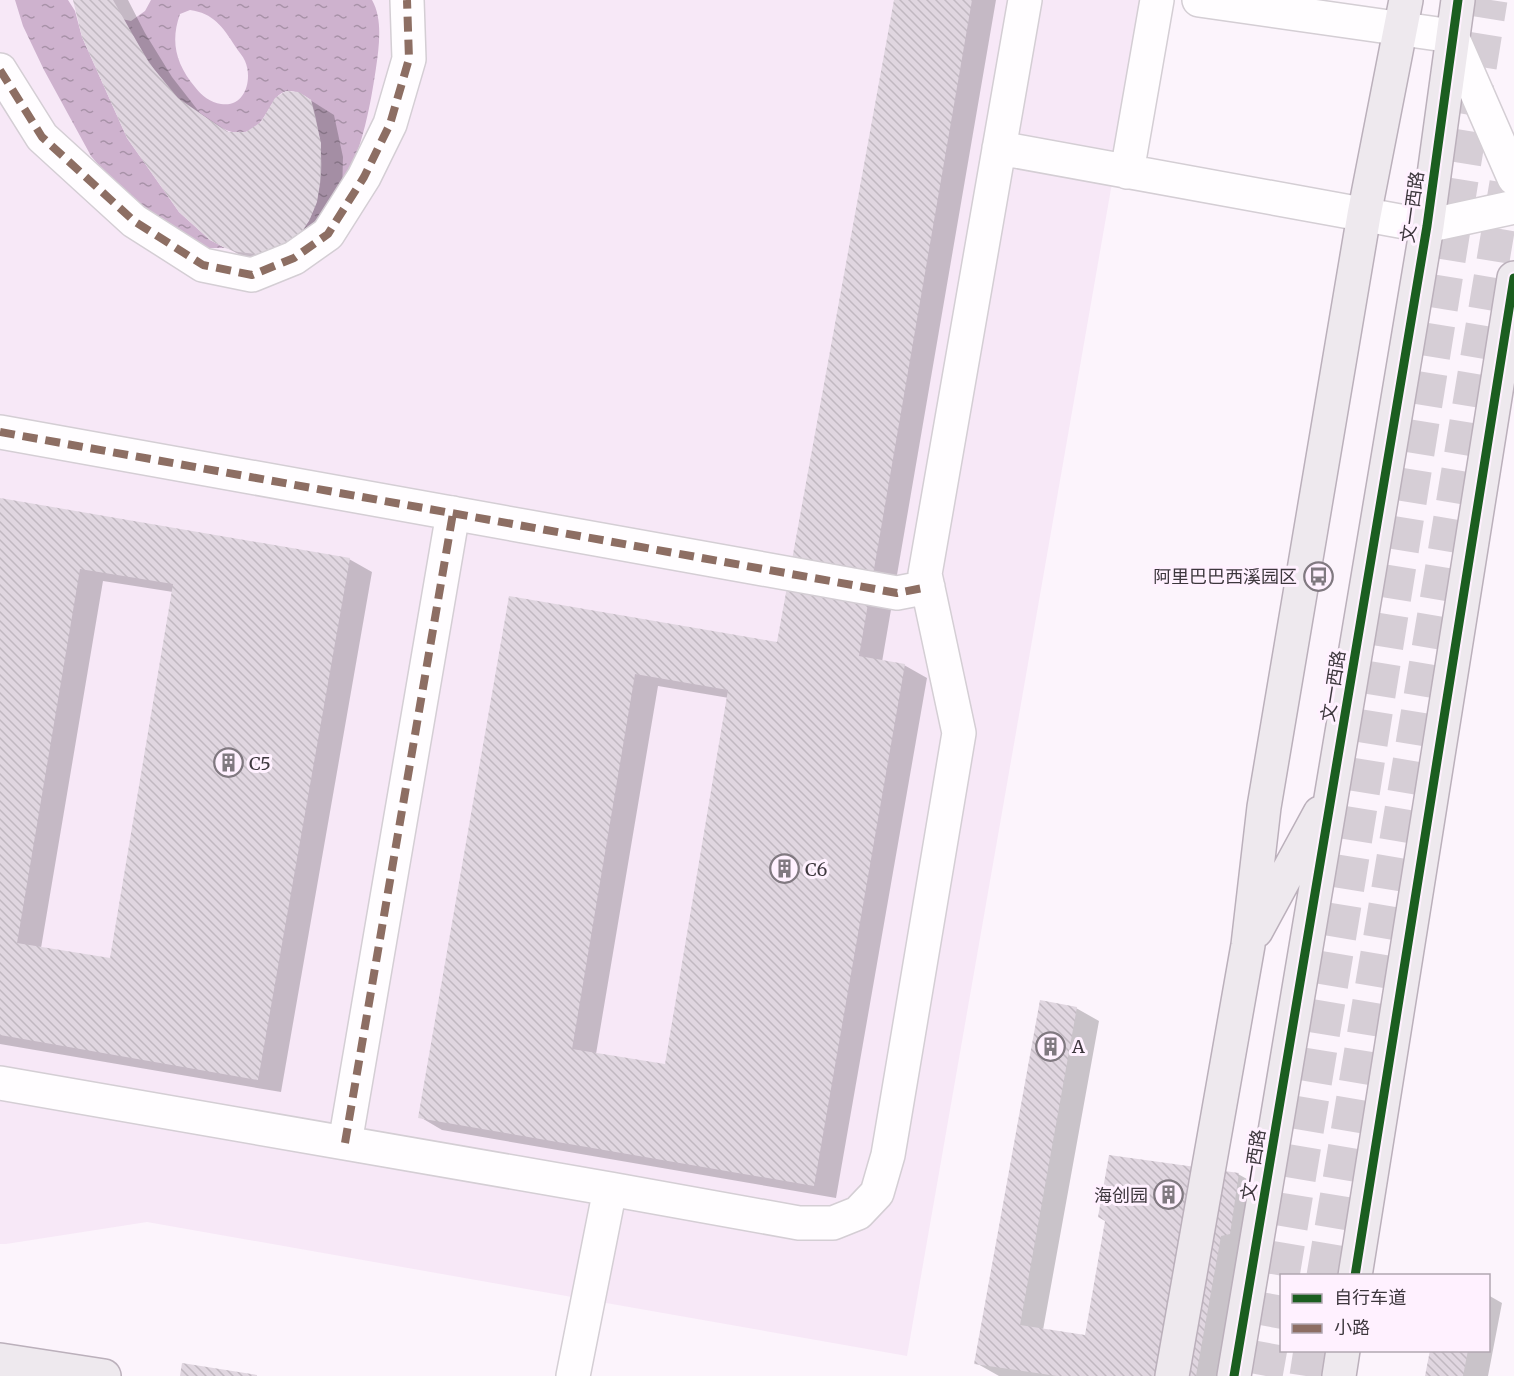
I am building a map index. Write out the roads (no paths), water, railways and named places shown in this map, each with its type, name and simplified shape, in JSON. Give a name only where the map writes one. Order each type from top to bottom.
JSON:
[{"type":"main road","name":"文一西路","points":[[1234,1376],[1426,226],[1458,0]]},
{"type":"main road","points":[[1172,1376],[1248,945],[1264,807],[1364,215],[1403,14]]},
{"type":"main road","points":[[1355,1274],[1514,278]]},
{"type":"main road","points":[[1248,945],[1332,790]]},
{"type":"main road","points":[[1339,1376],[1343,1352]]},
{"type":"main road","points":[[0,1360],[104,1376]]},
{"type":"street","points":[[0,70],[42,136],[134,221],[203,265],[252,275],[294,258],[327,234],[364,177],[390,124],[409,59],[408,0]]},
{"type":"street","points":[[0,1083],[799,1223],[833,1222],[858,1213],[877,1193],[888,1155],[959,733],[925,574],[1025,0]]},
{"type":"street","points":[[1127,172],[1157,0]]},
{"type":"street","points":[[1199,0],[1403,14],[1452,36],[1514,178]]},
{"type":"street","points":[[999,148],[1426,226],[1514,207]]},
{"type":"street","points":[[0,432],[897,593],[928,587]]},
{"type":"street","points":[[345,1143],[453,513]]},
{"type":"street","points":[[573,1376],[610,1189]]},
{"type":"water","points":[[15,0],[68,0],[75,11],[82,37],[127,138],[179,212],[210,240],[225,248],[208,248],[169,228],[131,203],[91,156],[44,70],[23,26]]},
{"type":"water","points":[[151,0],[372,0],[378,16],[379,42],[368,114],[362,137],[345,181],[333,201],[300,234],[316,203],[320,187],[321,152],[311,100],[297,92],[286,91],[279,95],[255,127],[240,133],[225,130],[181,101],[148,60],[122,19],[131,21],[145,11]],"holes":[[[190,10],[205,14],[222,27],[245,61],[248,76],[245,91],[241,97],[229,104],[214,102],[197,90],[179,61],[175,34],[180,14]]]},
{"type":"tunnel","points":[[1283,1274],[1491,0]]},
{"type":"tunnel","points":[[1323,1274],[1506,183]]},
{"type":"tunnel","points":[[1266,1376],[1280,1297]]},
{"type":"tunnel","points":[[1306,1376],[1310,1352]]},
{"type":"place","name":"阿里巴巴西溪园区","points":[[1318,576]]},
{"type":"place","name":"C5","points":[[228,763]]},
{"type":"place","name":"C6","points":[[784,869]]},
{"type":"place","name":"A","points":[[1051,1046]]},
{"type":"place","name":"海创园","points":[[1169,1195]]}]
